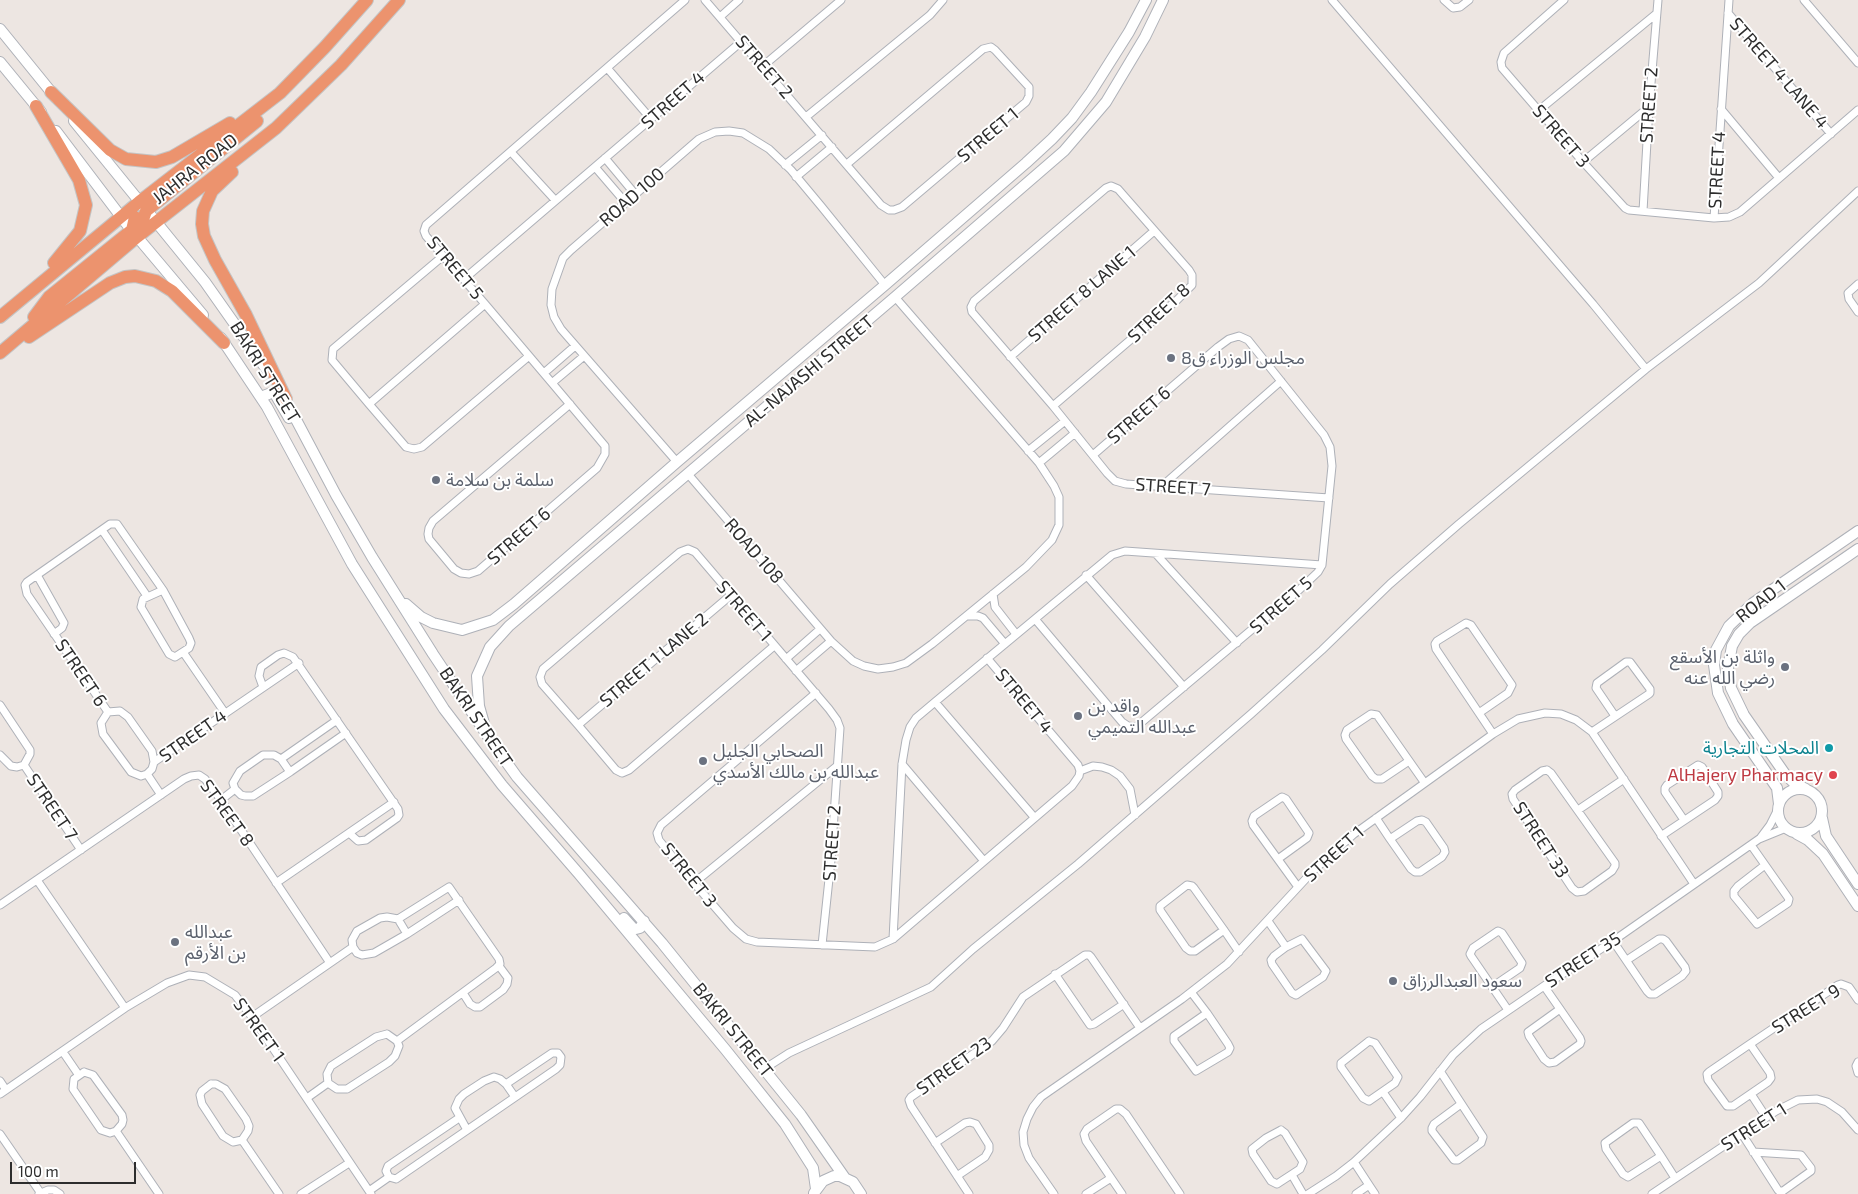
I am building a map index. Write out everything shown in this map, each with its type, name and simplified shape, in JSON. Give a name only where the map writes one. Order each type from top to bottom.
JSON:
[{"type":"highway","points":[[51,92],[110,150],[126,160],[156,162],[172,157],[280,94],[326,47],[367,0]]},
{"type":"highway","name":"JAHRA ROAD","points":[[0,355],[23,334],[48,297],[134,234],[155,223],[276,128],[341,65],[399,0]]},
{"type":"highway","name":"JAHRA ROAD","points":[[0,316],[121,216],[142,206],[275,107],[280,94]]},
{"type":"highway","points":[[0,316],[50,268],[67,248],[80,231],[84,217],[86,205],[79,180],[36,106]]},
{"type":"highway","points":[[276,128],[212,191],[204,212],[202,224],[204,236],[215,260],[246,315],[286,399]]},
{"type":"highway","points":[[134,234],[142,206]]},
{"type":"highway","points":[[0,355],[110,283],[125,277],[135,276],[156,281],[172,291],[224,343]]},
{"type":"main road","name":"AL-NAJASHI STREET","points":[[396,595],[409,608],[433,623],[462,630],[493,620],[507,610],[1026,163],[1072,118],[1103,75],[1146,0]]},
{"type":"main road","name":"AL-NAJASHI STREET","points":[[489,738],[479,706],[477,676],[490,647],[508,626],[1064,151],[1106,102],[1145,37],[1163,0]]},
{"type":"main road","name":"BAKRI STREET","points":[[0,29],[155,223],[205,282],[248,341],[286,399],[372,558],[433,654],[517,777],[644,922],[801,1115],[845,1178],[856,1184],[861,1194]]},
{"type":"main road","name":"BAKRI STREET","points":[[0,62],[134,234],[224,343],[261,397],[352,564],[444,708],[502,785],[725,1049],[785,1124],[813,1168],[814,1193]]},
{"type":"main road","points":[[995,190],[995,197],[1004,202]]},
{"type":"main road","points":[[975,207],[986,209],[987,217]]},
{"type":"main road","points":[[261,397],[271,393],[275,394],[292,424],[303,433]]},
{"type":"main road","name":"ROAD 1","points":[[1779,807],[1777,788],[1733,724],[1718,693],[1714,665],[1716,650],[1729,626],[1747,608],[1858,532]]},
{"type":"main road","name":"ROAD 1","points":[[1806,789],[1794,783],[1785,774],[1744,715],[1731,688],[1728,669],[1732,646],[1739,634],[1750,624],[1858,549]]},
{"type":"main road","points":[[575,550],[574,557],[576,561],[584,562]]},
{"type":"main road","points":[[1858,884],[1826,836],[1822,818],[1822,804],[1818,797],[1806,789],[1792,790],[1786,794],[1779,807],[1778,816],[1786,828],[1808,840],[1823,854],[1858,906]]},
{"type":"main road","points":[[1796,833],[1809,832],[1819,824],[1822,818]]},
{"type":"main road","points":[[578,874],[633,928],[640,928],[644,922]]},
{"type":"main road","points":[[814,1193],[823,1181],[829,1178],[840,1176],[845,1178]]},
{"type":"street","name":"STREET 5","points":[[570,404],[426,236],[424,231],[426,225],[608,69],[685,0]]},
{"type":"street","name":"STREET 2","points":[[705,0],[847,164]]},
{"type":"street","points":[[720,17],[740,0]]},
{"type":"street","points":[[764,66],[842,0]]},
{"type":"street","points":[[806,117],[930,15],[943,0]]},
{"type":"street","points":[[1332,0],[1593,304],[1646,369]]},
{"type":"street","points":[[1444,0],[1453,8],[1460,7],[1469,0]]},
{"type":"street","name":"STREET 3","points":[[1564,0],[1513,43],[1502,57],[1502,68],[1625,208],[1714,218]]},
{"type":"street","name":"STREET 2","points":[[1642,211],[1658,0]]},
{"type":"street","name":"STREET 4","points":[[1729,0],[1714,218],[1729,217],[1740,212],[1858,110]]},
{"type":"street","points":[[1804,0],[1858,63]]},
{"type":"street","name":"STREET 4 LANE 4","points":[[1728,13],[1830,134]]},
{"type":"street","points":[[1538,111],[1656,14]]},
{"type":"street","name":"STREET 4","points":[[464,279],[742,41]]},
{"type":"street","name":"STREET 1","points":[[991,48],[995,50],[1029,87],[1030,96],[1026,102],[902,206],[894,210],[881,205],[847,164],[983,49],[991,48]]},
{"type":"street","points":[[608,69],[651,119]]},
{"type":"street","points":[[1583,162],[1649,107]]},
{"type":"street","points":[[1721,109],[1780,178]]},
{"type":"street","name":"ROAD 100","points":[[677,462],[561,329],[553,311],[552,288],[563,258],[700,138],[715,132],[743,133],[769,149],[796,177],[885,285]]},
{"type":"street","points":[[785,165],[822,135]]},
{"type":"street","points":[[796,177],[832,147]]},
{"type":"street","points":[[511,152],[555,200]]},
{"type":"street","points":[[606,158],[635,194]]},
{"type":"street","points":[[595,167],[625,202]]},
{"type":"street","name":"STREET 8","points":[[1112,186],[1118,188],[1154,231],[1192,275],[1192,285],[1053,406],[972,312],[971,307],[974,301],[1106,188],[1112,186]]},
{"type":"street","points":[[764,1069],[789,1053],[931,987],[972,949],[1078,864],[1294,676],[1390,584],[1459,524],[1646,369],[1760,282],[1858,191]]},
{"type":"street","name":"STREET 8 LANE 1","points":[[1010,357],[1154,231]]},
{"type":"street","points":[[443,256],[333,349],[332,360],[369,404],[406,447],[414,449],[422,447],[529,356]]},
{"type":"street","points":[[1858,284],[1848,293],[1849,299],[1858,312]]},
{"type":"street","name":"ROAD 108","points":[[688,474],[830,641],[847,656],[859,663],[878,669],[906,663],[1026,567],[1052,540],[1059,525],[1059,497],[1054,486],[1028,451],[895,297]]},
{"type":"street","points":[[369,404],[485,304]]},
{"type":"street","name":"STREET 6","points":[[1093,456],[1218,347],[1229,339],[1239,336],[1248,340],[1324,435],[1330,446],[1332,456],[1322,565]]},
{"type":"street","points":[[544,373],[575,346]]},
{"type":"street","points":[[552,383],[584,356]]},
{"type":"street","points":[[1162,486],[1281,381]]},
{"type":"street","name":"STREET 6","points":[[570,404],[605,446],[605,454],[597,468],[478,571],[469,574],[461,573],[454,569],[429,539],[428,531],[433,522],[570,404]]},
{"type":"street","name":"STREET 7","points":[[1053,406],[1115,481],[1126,484],[1329,498]]},
{"type":"street","points":[[1028,451],[1065,421]]},
{"type":"street","points":[[1038,463],[1075,433]]},
{"type":"street","points":[[147,596],[102,530],[114,523],[120,526],[163,590],[189,638],[190,647],[175,656],[169,654],[141,607],[141,601],[147,596],[163,590]]},
{"type":"street","name":"STREET 6","points":[[102,530],[27,582],[25,590],[108,712]]},
{"type":"street","name":"STREET 1","points":[[688,549],[694,552],[774,646],[629,770],[622,773],[616,770],[542,684],[540,678],[543,669],[680,552],[688,549]]},
{"type":"street","name":"STREET 5","points":[[987,658],[1086,575],[1112,555],[1125,551],[1322,565],[1318,572],[1300,590],[1136,727],[1128,726],[1122,722],[1035,619]]},
{"type":"street","points":[[1156,554],[1237,644]]},
{"type":"street","name":"STREET 6","points":[[37,575],[64,623],[62,628],[54,634]]},
{"type":"street","points":[[1086,575],[1184,687]]},
{"type":"street","points":[[993,594],[995,607],[1016,634]]},
{"type":"street","name":"STREET 1 LANE 2","points":[[578,725],[731,595]]},
{"type":"street","points":[[966,616],[983,618],[1005,644]]},
{"type":"street","points":[[1479,713],[1508,693],[1512,685],[1471,625],[1466,623],[1434,644],[1436,649],[1493,734]]},
{"type":"street","points":[[786,659],[820,629]]},
{"type":"street","points":[[796,671],[830,641]]},
{"type":"street","name":"STREET 2","points":[[774,646],[816,693],[837,720],[840,728],[831,860],[822,945]]},
{"type":"street","points":[[184,652],[225,713]]},
{"type":"street","points":[[263,687],[260,682],[259,671],[261,667],[272,659],[289,654],[298,663],[400,812],[382,829],[362,842],[354,839],[349,833]]},
{"type":"street","name":"STREET 4","points":[[893,938],[902,764],[906,740],[910,727],[916,718],[987,658],[1078,764],[1080,771]]},
{"type":"street","points":[[1592,732],[1650,692],[1650,689],[1629,661],[1596,683],[1596,688],[1615,716]]},
{"type":"street","name":"STREET 4","points":[[161,795],[147,774],[152,769],[154,762],[298,663]]},
{"type":"street","name":"STREET 3","points":[[816,693],[661,825],[658,833],[659,840],[733,928],[746,939],[757,942],[876,946],[893,938]]},
{"type":"street","points":[[934,702],[1034,818]]},
{"type":"street","name":"STREET 7","points":[[0,705],[28,746],[30,754],[24,765]]},
{"type":"street","name":"STREET 6","points":[[108,712],[120,711],[128,718],[152,752],[154,762]]},
{"type":"street","name":"STREET 6","points":[[108,712],[102,723],[103,734],[131,772],[141,776],[147,774]]},
{"type":"street","name":"STREET 1","points":[[1054,1194],[1029,1158],[1024,1145],[1023,1132],[1027,1119],[1033,1107],[1042,1097],[1192,992],[1227,964],[1334,851],[1424,782],[1518,719],[1545,712],[1561,714],[1576,720],[1592,732],[1694,884]]},
{"type":"street","points":[[1409,761],[1382,779],[1376,779],[1366,769],[1346,739],[1345,734],[1347,730],[1375,713],[1379,716],[1424,782]]},
{"type":"street","points":[[281,758],[337,720]]},
{"type":"street","points":[[290,772],[281,758],[274,755],[263,755],[240,771],[233,783],[234,789],[245,796],[253,796],[290,772],[346,733]]},
{"type":"street","name":"STREET 7","points":[[0,755],[11,766],[24,765]]},
{"type":"street","points":[[902,764],[984,861]]},
{"type":"street","name":"STREET 7","points":[[24,765],[81,850]]},
{"type":"street","points":[[1661,836],[1715,800],[1718,796],[1718,792],[1702,767],[1698,765],[1665,788],[1665,792],[1684,820]]},
{"type":"street","points":[[694,883],[837,766]]},
{"type":"street","points":[[893,938],[1072,786],[1080,771],[1093,766],[1102,766],[1120,776],[1130,789],[1135,815]]},
{"type":"street","name":"STREET 33","points":[[1546,770],[1552,773],[1578,810],[1616,866],[1612,871],[1580,892],[1572,888],[1513,799],[1512,794],[1515,790],[1546,770]]},
{"type":"street","name":"STREET 8","points":[[0,904],[184,779],[199,775],[205,778],[221,800],[330,963]]},
{"type":"street","points":[[1578,810],[1624,779]]},
{"type":"street","points":[[221,800],[234,789]]},
{"type":"street","points":[[1278,859],[1306,838],[1309,833],[1286,799],[1282,797],[1254,816],[1252,820],[1253,825],[1298,887]]},
{"type":"street","points":[[276,883],[394,802]]},
{"type":"street","name":"STREET 35","points":[[1759,839],[1770,825],[1779,807]]},
{"type":"street","points":[[1376,818],[1390,840],[1411,869],[1417,872],[1442,857],[1445,852],[1426,822],[1422,820],[1417,821],[1390,840]]},
{"type":"street","name":"STREET 35","points":[[1308,1194],[1354,1162],[1401,1118],[1453,1056],[1481,1029],[1613,941],[1759,839],[1786,828]]},
{"type":"street","points":[[1751,845],[1789,899],[1788,902],[1757,924],[1734,896],[1734,891],[1765,865]]},
{"type":"street","points":[[37,880],[125,1008]]},
{"type":"street","points":[[1224,930],[1195,951],[1190,951],[1160,910],[1160,906],[1186,885],[1190,885],[1194,888],[1240,952]]},
{"type":"street","points":[[398,919],[447,888],[450,888],[499,959],[499,966],[508,978],[508,984],[503,990],[480,1006],[474,1007],[470,1004],[463,993]]},
{"type":"street","points":[[407,934],[398,919],[391,917],[380,918],[360,929],[353,937],[353,947],[357,953],[368,954],[381,950],[407,934],[458,900]]},
{"type":"street","points":[[1268,921],[1286,947]]},
{"type":"street","points":[[1492,987],[1520,968],[1522,963],[1502,933],[1498,931],[1470,952],[1471,956],[1492,987],[1508,1010]]},
{"type":"street","points":[[1613,941],[1647,991],[1652,994],[1682,976],[1686,971],[1671,947],[1663,939],[1627,960]]},
{"type":"street","points":[[1297,940],[1303,940],[1326,971],[1323,977],[1296,995],[1292,993],[1272,962],[1274,956],[1286,947],[1297,940]]},
{"type":"street","points":[[252,1017],[353,947]]},
{"type":"street","name":"STREET 23","points":[[970,1194],[910,1106],[909,1100],[911,1097],[992,1041],[1023,998],[1081,957],[1089,955],[1140,1028]]},
{"type":"street","points":[[398,1041],[499,966]]},
{"type":"street","points":[[1055,974],[1090,1024],[1094,1024],[1124,1004]]},
{"type":"street","name":"STREET 1","points":[[3,1092],[125,1008],[167,983],[189,975],[205,976],[235,995],[252,1017],[370,1192]]},
{"type":"street","name":"STREET 9","points":[[1750,1044],[1771,1075],[1770,1080],[1733,1106],[1727,1106],[1707,1077],[1709,1072],[1750,1044],[1841,984],[1849,987],[1858,1000]]},
{"type":"street","points":[[1544,986],[1560,1009],[1581,1041],[1580,1044],[1555,1062],[1549,1063],[1528,1036],[1528,1032],[1560,1009]]},
{"type":"street","points":[[1192,992],[1207,1013],[1230,1048],[1228,1052],[1196,1071],[1174,1042],[1174,1036],[1207,1013]]},
{"type":"street","points":[[387,1034],[398,1041],[398,1051],[389,1062],[347,1089],[336,1089],[328,1083],[327,1074],[332,1066],[376,1037],[387,1034]]},
{"type":"street","points":[[1369,1041],[1375,1043],[1398,1077],[1395,1083],[1383,1092],[1372,1100],[1364,1100],[1341,1067],[1340,1063],[1343,1060],[1369,1041]]},
{"type":"street","points":[[63,1052],[78,1074]]},
{"type":"street","points":[[459,1118],[388,1166],[386,1171],[389,1177],[396,1179],[556,1069],[562,1062],[561,1057],[558,1053],[552,1053],[506,1084]]},
{"type":"street","points":[[1858,1062],[1856,1066],[1858,1073]]},
{"type":"street","points":[[1440,1071],[1483,1136],[1483,1140],[1458,1160],[1454,1160],[1432,1132],[1432,1128],[1434,1124],[1461,1104]]},
{"type":"street","points":[[84,1072],[94,1076],[122,1114],[122,1124],[116,1131],[110,1133],[102,1130],[73,1089],[73,1082],[78,1074],[84,1072]]},
{"type":"street","points":[[467,1130],[454,1108],[464,1094],[494,1077],[506,1084],[515,1097]]},
{"type":"street","points":[[0,1082],[3,1092]]},
{"type":"street","points":[[307,1098],[328,1083]]},
{"type":"street","points":[[216,1084],[226,1089],[246,1119],[248,1131],[242,1140],[233,1142],[223,1136],[202,1104],[200,1095],[206,1087],[216,1084]]},
{"type":"street","points":[[1383,1092],[1401,1118]]},
{"type":"street","points":[[1751,1094],[1766,1117]]},
{"type":"street","name":"STREET 1","points":[[1652,1194],[1776,1110],[1798,1100],[1817,1099],[1835,1106],[1857,1128]]},
{"type":"street","points":[[1122,1194],[1086,1141],[1084,1134],[1087,1129],[1114,1110],[1120,1109],[1126,1114],[1180,1194]]},
{"type":"street","points":[[1661,1156],[1628,1177],[1623,1174],[1606,1149],[1605,1143],[1637,1122],[1641,1125],[1661,1156],[1675,1178]]},
{"type":"street","points":[[936,1143],[965,1123],[976,1124],[989,1145],[989,1150],[985,1156],[957,1176]]},
{"type":"street","points":[[116,1131],[159,1194]]},
{"type":"street","points":[[1277,1131],[1283,1131],[1303,1162],[1300,1169],[1292,1175],[1279,1183],[1273,1182],[1253,1154],[1253,1147],[1277,1131]]},
{"type":"street","points":[[0,1134],[40,1193],[54,1190],[60,1194]]},
{"type":"street","points":[[1742,1134],[1779,1191],[1784,1191],[1811,1171],[1801,1155],[1754,1152]]},
{"type":"street","points":[[242,1140],[279,1194]]},
{"type":"street","points":[[1354,1162],[1375,1194]]},
{"type":"street","points":[[301,1194],[349,1163]]},
{"type":"street","points":[[1292,1175],[1304,1194]]},
{"type":"street","points":[[370,1192],[389,1177]]},
{"type":"street","points":[[1086,1194],[1111,1178]]},
{"type":"street","points":[[1356,1194],[1369,1185]]},
{"type":"place","name":"مجلس الوزراء ق8","points":[[1171,358]]},
{"type":"place","name":"سلمة بن سلامة","points":[[436,480]]},
{"type":"place","name":"واثلة بن الأسقع رضي الله عنه","points":[[1785,667]]},
{"type":"place","name":"واقد بن عبدالله التميمي","points":[[1078,716]]},
{"type":"place","name":"المحلات التجارية","points":[[1829,748]]},
{"type":"place","name":"الصحابي الجليل عبدالله بن مالك الأسدي","points":[[703,761]]},
{"type":"place","name":"AlHajery Pharmacy","points":[[1833,775]]},
{"type":"place","name":"عبدالله بن الأرقم","points":[[175,942]]},
{"type":"place","name":"سعود العبدالرزاق","points":[[1393,981]]}]
